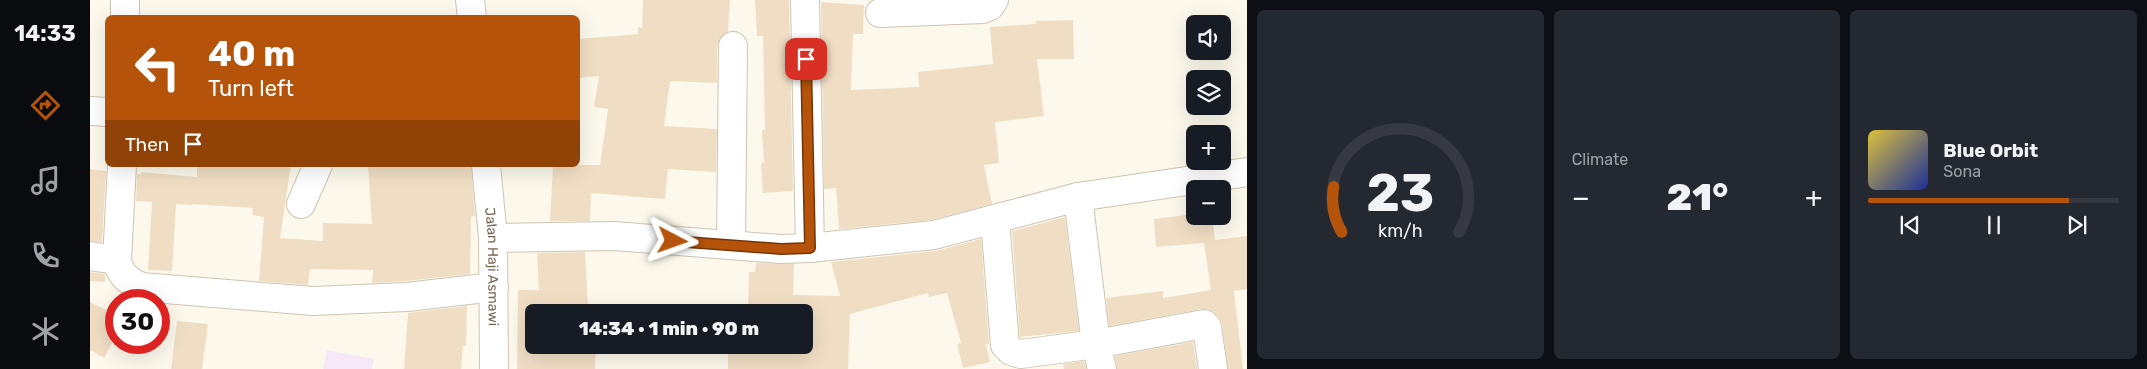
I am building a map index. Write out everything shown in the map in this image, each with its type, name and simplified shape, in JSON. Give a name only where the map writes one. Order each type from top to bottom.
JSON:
[{"type":"street","points":[[124,15],[125,0]]},
{"type":"street","points":[[470,0],[472,15]]},
{"type":"street","points":[[805,0],[810,248]]},
{"type":"street","points":[[880,14],[983,9],[990,6],[994,0]]},
{"type":"street","points":[[731,245],[733,46]]},
{"type":"street","points":[[90,111],[105,112]]},
{"type":"street","points":[[122,167],[117,260],[121,274],[128,281],[141,287],[190,289],[313,301],[386,299],[494,287]]},
{"type":"street","points":[[301,204],[317,167]]},
{"type":"street","name":"Jalan Haji Asmawi","points":[[486,167],[493,238],[494,369]]},
{"type":"street","points":[[493,238],[614,236],[781,249],[810,248],[934,235],[1078,197],[1247,172]]},
{"type":"street","points":[[1078,197],[1099,357]]},
{"type":"street","points":[[994,220],[1005,345],[1011,351],[1021,354],[1099,357],[1204,324],[1207,326],[1213,369]]},
{"type":"street","points":[[90,256],[117,260]]},
{"type":"shaded area","points":[[327,350],[374,359],[372,369],[323,369]]},
{"type":"building","points":[[643,0],[730,0],[728,32],[720,38],[717,46],[717,83],[670,81],[664,126],[717,129],[716,172],[668,169],[665,199],[591,193],[590,221],[550,221],[553,167],[600,165],[608,109],[594,107],[599,76],[580,78],[580,39],[638,34],[638,27],[642,28]]},
{"type":"building","points":[[755,0],[789,0],[793,191],[763,193],[761,163],[764,163],[762,130],[765,130],[763,36],[757,36]]},
{"type":"building","points":[[821,2],[864,5],[863,34],[853,34],[851,90],[919,87],[918,72],[993,64],[990,27],[1036,24],[1036,21],[1073,20],[1074,59],[1037,59],[1044,116],[995,122],[999,163],[984,165],[992,204],[931,220],[839,229],[836,188],[824,189]]},
{"type":"building","points":[[197,167],[291,167],[280,238],[323,241],[323,223],[372,224],[368,167],[471,167],[475,216],[471,217],[470,274],[372,283],[373,270],[310,269],[308,285],[259,281],[264,217],[252,215],[253,208],[192,204],[176,204],[172,271],[148,270],[152,202],[136,201],[137,174],[141,174],[141,172],[197,177]]},
{"type":"building","points":[[90,169],[106,171],[102,242],[90,241]]},
{"type":"building","points":[[1186,215],[1186,225],[1213,225],[1215,240],[1247,236],[1247,289],[1234,291],[1243,369],[1228,369],[1222,324],[1218,316],[1209,309],[1109,326],[1106,298],[1163,291],[1163,298],[1211,290],[1204,243],[1156,247],[1154,219]]},
{"type":"building","points":[[1065,217],[1079,331],[1020,337],[1012,231]]},
{"type":"building","points":[[981,239],[989,344],[986,344],[990,362],[963,368],[957,344],[961,343],[947,293],[929,297],[928,293],[850,314],[848,369],[728,369],[728,354],[813,354],[813,304],[748,304],[749,272],[755,272],[756,263],[794,264],[793,295],[840,296],[831,262],[936,251]]},
{"type":"building","points":[[585,252],[588,304],[525,304],[525,354],[596,354],[595,369],[517,369],[518,290],[539,290],[537,253]]},
{"type":"building","points":[[90,272],[105,274],[105,282],[90,281]]},
{"type":"building","points":[[90,302],[105,310],[106,354],[104,358],[90,350]]},
{"type":"building","points":[[467,306],[466,346],[463,346],[461,369],[404,369],[408,313]]},
{"type":"building","points":[[177,321],[208,324],[202,369],[171,369]]},
{"type":"building","points":[[1193,342],[1197,369],[1117,369],[1115,356]]},
{"type":"building","points":[[1084,361],[1086,369],[1064,369],[1063,364]]},
{"type":"route","points":[[673,241],[781,249],[810,248],[806,59]]}]
